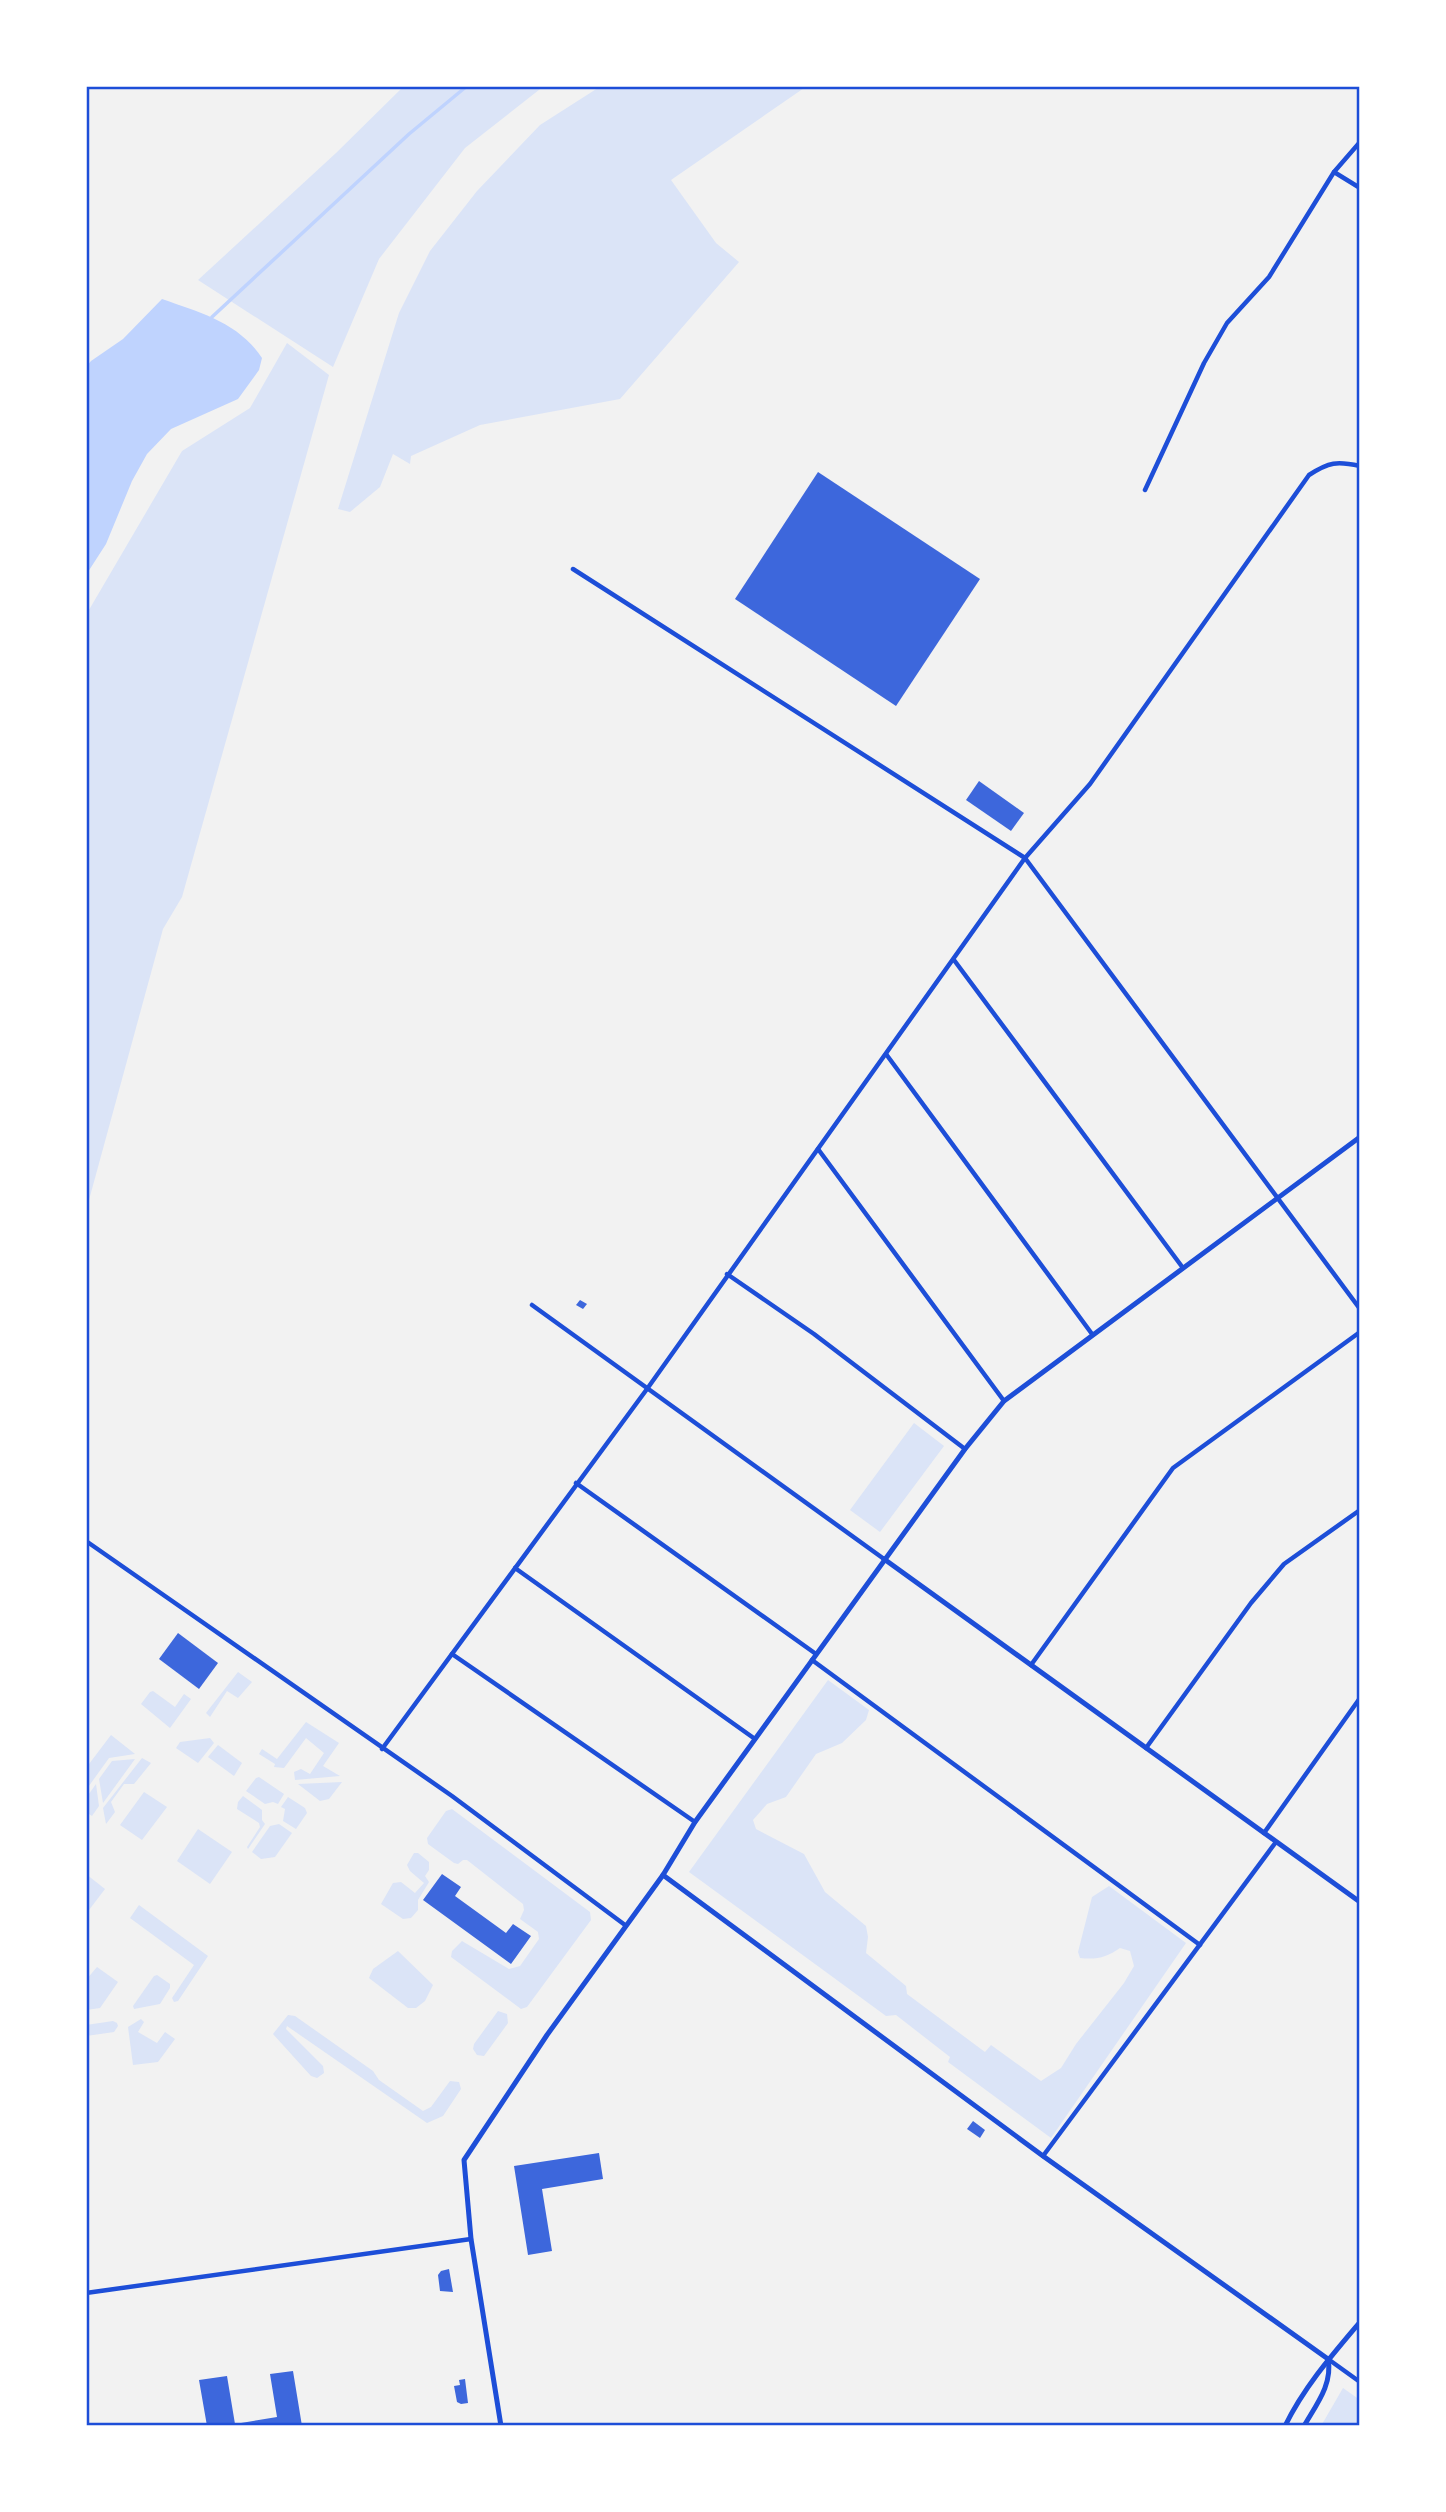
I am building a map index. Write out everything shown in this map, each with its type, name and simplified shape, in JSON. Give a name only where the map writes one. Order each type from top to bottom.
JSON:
[{"type":"street","points":[[1145,490],[1199,374],[1227,323],[1269,277],[1334,172],[1360,142]]},
{"type":"street","points":[[1334,172],[1360,188]]},
{"type":"street","points":[[382,1749],[647,1389],[1025,858],[1090,784],[1309,475],[1325,464],[1342,462],[1360,466]]},
{"type":"street","points":[[573,569],[1025,858],[1360,1310]]},
{"type":"street","points":[[954,960],[1183,1268]]},
{"type":"street","points":[[886,1054],[1092,1334]]},
{"type":"street","points":[[501,2426],[471,2239],[464,2160],[547,2035],[663,1875],[695,1822],[884,1559],[1004,1401],[1360,1138]]},
{"type":"street","points":[[817,1149],[1004,1401]]},
{"type":"street","points":[[727,1274],[814,1334],[965,1449]]},
{"type":"street","points":[[532,1305],[1358,1900],[1360,1892]]},
{"type":"street","points":[[1030,1665],[1173,1468],[1360,1332]]},
{"type":"street","points":[[576,1483],[1199,1945]]},
{"type":"street","points":[[1146,1748],[1251,1602],[1284,1564],[1360,1510]]},
{"type":"street","points":[[86,1541],[452,1796],[625,1925]]},
{"type":"street","points":[[515,1568],[755,1739]]},
{"type":"street","points":[[452,1654],[695,1822]]},
{"type":"street","points":[[1264,1833],[1360,1698]]},
{"type":"street","points":[[1043,2157],[1276,1842]]},
{"type":"street","points":[[663,1875],[1043,2157],[1360,2382]]},
{"type":"street","points":[[86,2293],[471,2239]]},
{"type":"street","points":[[1284,2426],[1296,2403],[1328,2359],[1360,2322]]},
{"type":"street","points":[[1304,2426],[1326,2386],[1330,2372],[1328,2359]]},
{"type":"shaded area","points":[[404,86],[544,86],[465,148],[379,259],[333,367],[198,280],[336,153]]},
{"type":"shaded area","points":[[601,86],[807,86],[671,180],[716,243],[739,262],[620,399],[480,425],[411,456],[410,464],[393,454],[380,487],[350,512],[338,509],[399,313],[430,251],[477,191],[540,125]]},
{"type":"shaded area","points":[[287,343],[329,375],[182,897],[163,929],[86,1211],[86,615],[182,451],[250,408]]},
{"type":"shaded area","points":[[914,1423],[944,1446],[880,1532],[850,1510]]},
{"type":"shaded area","points":[[238,1672],[252,1682],[238,1698],[227,1691],[210,1717],[206,1713]]},
{"type":"shaded area","points":[[828,1680],[869,1710],[866,1720],[842,1743],[816,1754],[786,1797],[767,1804],[753,1820],[756,1829],[804,1854],[825,1892],[866,1926],[866,1953],[906,1986],[907,1994],[985,2052],[991,2045],[1041,2081],[1061,2068],[1134,1966],[1130,1951],[1120,1948],[1097,1958],[1080,1958],[1078,1952],[1092,1897],[1109,1886],[1186,1943],[1051,2138],[948,2062],[950,2057],[896,2015],[886,2016],[689,1872]]},
{"type":"shaded area","points":[[153,1691],[175,1707],[184,1694],[191,1699],[170,1728],[141,1704]]},
{"type":"shaded area","points":[[306,1722],[339,1743],[323,1766],[340,1776],[295,1780],[294,1772],[301,1769],[310,1774],[324,1753],[306,1738],[284,1768],[274,1767],[275,1764],[259,1754],[262,1749],[277,1759]]},
{"type":"shaded area","points":[[111,1735],[135,1754],[109,1758],[86,1790],[86,1768]]},
{"type":"shaded area","points":[[210,1738],[214,1743],[198,1763],[176,1748],[180,1742]]},
{"type":"shaded area","points":[[218,1745],[242,1763],[234,1776],[208,1757]]},
{"type":"shaded area","points":[[142,1758],[151,1763],[134,1784],[124,1784],[111,1802],[115,1812],[106,1824],[103,1808]]},
{"type":"shaded area","points":[[135,1759],[103,1803],[99,1779],[112,1761]]},
{"type":"shaded area","points":[[259,1777],[284,1794],[278,1804],[265,1804],[246,1791]]},
{"type":"shaded area","points":[[342,1782],[329,1799],[320,1801],[298,1784]]},
{"type":"shaded area","points":[[96,1784],[99,1806],[92,1816],[86,1812],[86,1798]]},
{"type":"shaded area","points":[[144,1792],[167,1807],[142,1840],[120,1825]]},
{"type":"shaded area","points":[[243,1796],[262,1810],[265,1824],[248,1849],[260,1827],[259,1823],[237,1809]]},
{"type":"shaded area","points":[[288,1797],[305,1808],[307,1813],[296,1829],[283,1821],[285,1809],[281,1807]]},
{"type":"shaded area","points":[[452,1809],[590,1912],[591,1920],[527,2007],[521,2009],[451,1957],[452,1951],[462,1941],[509,1969],[520,1966],[539,1939],[538,1932],[520,1919],[524,1910],[523,1904],[467,1860],[454,1863],[428,1844],[427,1838],[446,1811]]},
{"type":"shaded area","points":[[279,1824],[292,1833],[275,1857],[261,1859],[252,1852],[270,1826]]},
{"type":"shaded area","points":[[198,1829],[232,1852],[210,1884],[177,1861]]},
{"type":"shaded area","points":[[414,1853],[429,1862],[429,1870],[425,1876],[429,1882],[418,1900],[418,1910],[411,1918],[403,1919],[381,1904],[393,1883],[401,1882],[415,1893],[424,1883],[407,1865]]},
{"type":"shaded area","points":[[86,1874],[105,1889],[86,1914]]},
{"type":"shaded area","points":[[139,1905],[208,1956],[178,2001],[174,2002],[172,1998],[194,1965],[130,1918]]},
{"type":"shaded area","points":[[398,1951],[433,1985],[425,2001],[416,2008],[408,2008],[369,1978],[373,1969]]},
{"type":"shaded area","points":[[97,1967],[118,1982],[100,2008],[86,2010],[86,1980]]},
{"type":"shaded area","points":[[157,1975],[170,1984],[160,2004],[134,2009],[133,2006]]},
{"type":"shaded area","points":[[498,2011],[507,2014],[508,2023],[484,2056],[477,2055],[473,2049],[474,2044]]},
{"type":"shaded area","points":[[288,2015],[295,2016],[373,2071],[379,2080],[423,2111],[431,2107],[450,2081],[459,2082],[461,2089],[443,2116],[427,2123],[287,2026],[286,2029],[323,2066],[324,2073],[317,2078],[311,2076],[273,2034]]},
{"type":"shaded area","points":[[141,2019],[144,2022],[138,2032],[157,2043],[165,2032],[175,2039],[158,2062],[133,2065],[128,2027]]},
{"type":"shaded area","points":[[113,2021],[118,2026],[114,2032],[86,2036],[86,2025]]},
{"type":"shaded area","points":[[1343,2388],[1360,2400],[1360,2426],[1321,2426]]},
{"type":"water","points":[[162,299],[230,327],[262,358],[259,370],[238,399],[171,429],[147,454],[132,481],[106,544],[86,575],[86,367],[123,339]]},
{"type":"building","points":[[818,472],[980,579],[896,706],[735,599]]},
{"type":"building","points":[[979,781],[1024,813],[1011,831],[966,800]]},
{"type":"building","points":[[580,1300],[587,1304],[583,1309],[576,1305]]},
{"type":"building","points":[[178,1633],[218,1663],[199,1689],[159,1659]]},
{"type":"building","points":[[442,1874],[461,1887],[455,1896],[506,1933],[513,1924],[531,1936],[511,1964],[423,1900]]},
{"type":"building","points":[[973,2121],[985,2130],[980,2138],[967,2129]]},
{"type":"building","points":[[599,2153],[603,2179],[542,2189],[552,2251],[528,2255],[514,2166]]},
{"type":"building","points":[[449,2269],[453,2292],[440,2291],[438,2275]]},
{"type":"building","points":[[293,2371],[302,2426],[207,2426],[199,2380],[227,2376],[235,2424],[277,2417],[270,2374]]},
{"type":"building","points":[[465,2379],[468,2403],[461,2404],[457,2402],[454,2386],[460,2385],[459,2380]]},
{"type":"waterway","points":[[212,317],[409,134],[467,86]]}]
